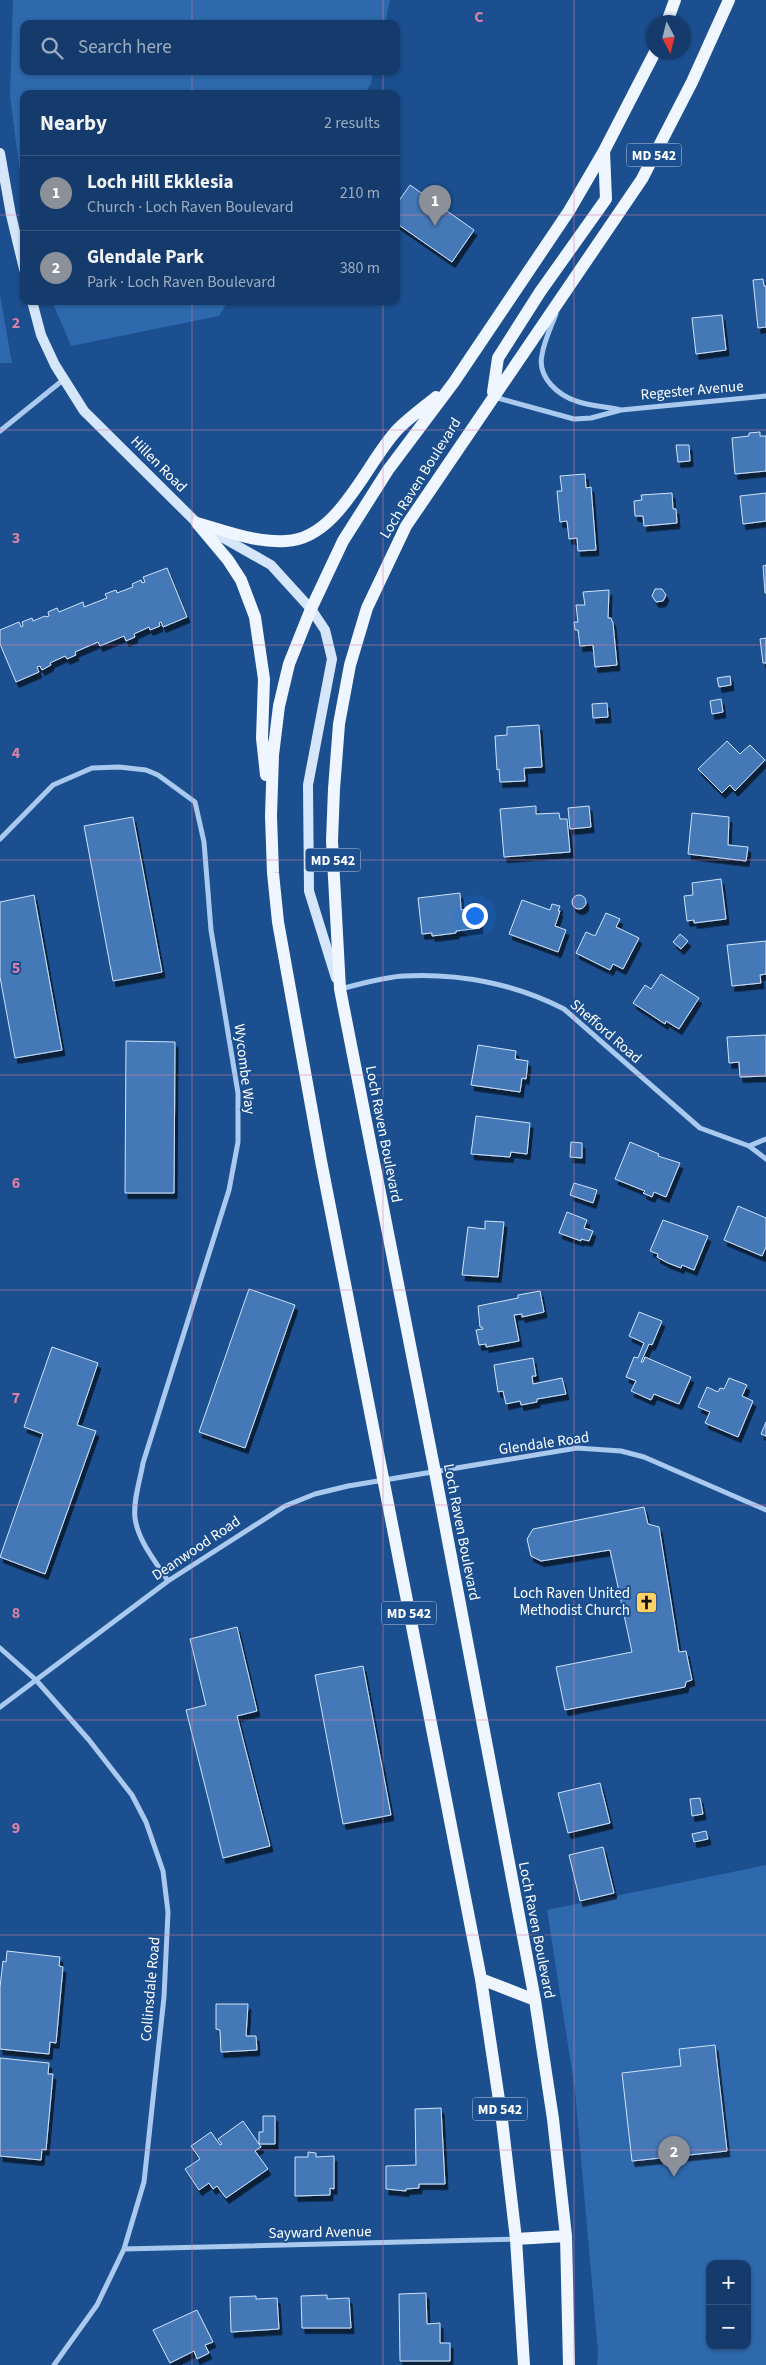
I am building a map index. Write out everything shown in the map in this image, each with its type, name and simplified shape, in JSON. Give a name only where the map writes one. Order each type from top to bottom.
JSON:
[{"type":"main road","points":[[670,15],[675,0]]},
{"type":"main road","name":"Loch Raven Boulevard","points":[[570,2365],[566,2236],[553,2119],[534,2000],[435,1472],[340,989],[332,832],[339,724],[350,665],[367,608],[406,526],[492,396],[561,299],[642,179],[692,82],[729,0]]},
{"type":"main road","name":"Loch Raven Boulevard","points":[[524,2365],[516,2239],[502,2120],[480,1979],[287,982],[273,874],[271,816],[273,755],[279,706],[289,664],[343,541],[388,470],[454,382],[569,211],[604,151],[651,60]]},
{"type":"main road","points":[[492,396],[498,358],[540,292],[606,199],[604,151]]},
{"type":"main road","points":[[197,523],[263,540],[288,542],[308,535],[336,516],[398,429],[454,382]]},
{"type":"main road","points":[[197,523],[228,560],[241,580],[255,617],[264,679],[262,738],[271,816]]},
{"type":"main road","points":[[480,1979],[534,2000]]},
{"type":"main road","points":[[516,2239],[566,2236]]},
{"type":"street","points":[[0,153],[10,214],[20,253]]},
{"type":"street","name":"Regester Avenue","points":[[561,299],[542,354],[541,368],[546,380],[560,392],[578,402],[621,410]]},
{"type":"street","name":"Hillen Road","points":[[33,305],[41,335],[63,380],[84,411],[197,523],[270,565],[312,609],[325,630],[332,659],[308,785],[309,890],[340,989]]},
{"type":"street","points":[[0,431],[63,380]]},
{"type":"street","name":"Regester Avenue","points":[[492,396],[574,419],[591,418],[621,410],[766,396]]},
{"type":"street","name":"Wycombe Way","points":[[0,839],[54,785],[92,768],[119,766],[146,770],[158,775],[195,802],[204,842],[211,930],[238,1093],[238,1142],[229,1190],[142,1463],[135,1507],[136,1519],[141,1536],[168,1581]]},
{"type":"street","name":"Shefford Road","points":[[340,989],[403,976],[453,977],[538,995],[564,1009],[700,1128],[749,1146],[766,1159]]},
{"type":"street","points":[[749,1146],[766,1139]]},
{"type":"street","name":"Glendale Road","points":[[435,1472],[577,1448],[598,1448],[644,1457],[766,1510]]},
{"type":"street","name":"Deanwood Road","points":[[0,1706],[168,1581],[285,1506],[315,1494],[383,1479],[435,1472]]},
{"type":"street","name":"Collinsdale Road","points":[[0,1648],[36,1680],[89,1740],[132,1795],[146,1822],[163,1871],[168,1912],[167,1948],[150,2140],[144,2182],[124,2249],[97,2305],[54,2365]]},
{"type":"street","name":"Sayward Avenue","points":[[124,2249],[516,2239]]},
{"type":"shaded area","points":[[13,0],[390,0],[386,20],[20,20],[20,75],[372,75],[371,84],[367,90],[20,90],[20,173],[10,96]]},
{"type":"shaded area","points":[[0,295],[12,363],[0,363]]},
{"type":"shaded area","points":[[54,305],[226,305],[219,316],[71,346]]},
{"type":"shaded area","points":[[766,1865],[766,2365],[597,2365],[598,2352],[575,2090],[547,1910]]},
{"type":"building","points":[[410,185],[474,230],[452,262],[400,226],[400,199]]},
{"type":"building","points":[[763,279],[764,286],[766,286],[766,327],[758,328],[753,280]]},
{"type":"building","points":[[722,315],[726,350],[696,354],[692,318]]},
{"type":"building","points":[[760,432],[760,436],[766,436],[766,471],[735,474],[732,438],[749,436],[749,433]]},
{"type":"building","points":[[676,445],[689,445],[690,461],[678,462]]},
{"type":"building","points":[[585,474],[586,488],[591,487],[596,550],[578,551],[577,538],[569,539],[567,521],[560,522],[557,491],[562,491],[560,476]]},
{"type":"building","points":[[672,493],[673,509],[676,509],[677,523],[644,526],[643,516],[635,516],[634,501],[642,500],[641,495]]},
{"type":"building","points":[[766,493],[766,521],[743,524],[740,496]]},
{"type":"building","points":[[766,565],[766,593],[765,593],[763,566]]},
{"type":"building","points":[[167,568],[187,617],[163,627],[161,622],[159,623],[160,626],[150,630],[149,627],[134,634],[135,637],[126,641],[124,636],[100,646],[98,642],[75,652],[76,655],[67,659],[65,656],[50,663],[51,665],[42,670],[40,666],[37,667],[39,672],[16,682],[0,644],[0,630],[19,622],[21,627],[23,626],[22,622],[32,618],[33,621],[49,616],[48,612],[57,608],[59,612],[83,602],[84,607],[107,598],[105,594],[116,590],[117,593],[133,587],[132,584],[141,580],[142,583],[145,582],[143,577]]},
{"type":"building","points":[[655,589],[662,589],[666,595],[663,601],[656,602],[652,596]]},
{"type":"building","points":[[609,590],[608,618],[611,618],[613,623],[617,665],[595,667],[593,645],[580,646],[578,630],[575,630],[574,622],[578,622],[576,605],[585,605],[583,592]]},
{"type":"building","points":[[766,638],[766,663],[763,663],[760,639]]},
{"type":"building","points":[[730,676],[731,685],[719,687],[717,678]]},
{"type":"building","points":[[721,699],[723,712],[712,714],[710,701]]},
{"type":"building","points":[[607,703],[608,717],[593,718],[592,704]]},
{"type":"building","points":[[539,725],[542,767],[524,768],[525,781],[500,782],[499,769],[497,770],[495,736],[507,735],[507,727]]},
{"type":"building","points":[[727,741],[740,754],[750,745],[765,760],[735,791],[730,785],[722,793],[698,769]]},
{"type":"building","points":[[536,806],[536,814],[559,813],[560,819],[567,819],[570,852],[504,857],[500,809]]},
{"type":"building","points":[[589,806],[591,827],[570,829],[568,808]]},
{"type":"building","points":[[692,813],[729,817],[728,845],[748,847],[746,861],[688,854]]},
{"type":"building","points":[[133,817],[162,972],[113,981],[84,826]]},
{"type":"building","points":[[721,879],[726,919],[694,923],[694,920],[687,921],[684,896],[693,895],[692,883]]},
{"type":"building","points":[[460,893],[461,910],[478,908],[480,928],[432,936],[432,933],[422,934],[418,898]]},
{"type":"building","points":[[34,895],[62,1050],[15,1058],[0,977],[0,902]]},
{"type":"building","points":[[579,895],[584,897],[586,902],[584,907],[579,909],[574,907],[572,902],[574,897]]},
{"type":"building","points":[[522,900],[550,910],[552,904],[560,906],[555,926],[566,930],[558,952],[509,934]]},
{"type":"building","points":[[606,913],[620,919],[616,927],[639,938],[623,969],[613,964],[610,970],[576,953],[586,932],[595,936]]},
{"type":"building","points":[[680,934],[688,941],[681,949],[673,942]]},
{"type":"building","points":[[766,941],[766,974],[760,975],[761,983],[732,986],[727,945]]},
{"type":"building","points":[[661,974],[699,998],[679,1029],[666,1021],[665,1024],[633,1003],[645,985],[651,989]]},
{"type":"building","points":[[766,1035],[766,1076],[740,1077],[739,1062],[729,1063],[727,1037]]},
{"type":"building","points":[[126,1041],[175,1042],[174,1193],[125,1193]]},
{"type":"building","points":[[478,1045],[516,1051],[515,1059],[528,1061],[526,1079],[522,1078],[520,1092],[471,1085]]},
{"type":"building","points":[[476,1116],[530,1123],[527,1154],[511,1152],[510,1157],[471,1154]]},
{"type":"building","points":[[571,1142],[582,1143],[582,1158],[570,1157]]},
{"type":"building","points":[[630,1142],[659,1154],[658,1156],[680,1163],[666,1197],[654,1192],[652,1197],[643,1193],[645,1191],[615,1179]]},
{"type":"building","points":[[574,1183],[597,1190],[593,1203],[570,1195]]},
{"type":"building","points":[[738,1206],[766,1218],[766,1247],[762,1256],[724,1240]]},
{"type":"building","points":[[567,1212],[587,1220],[584,1228],[593,1231],[589,1241],[581,1239],[581,1241],[559,1233]]},
{"type":"building","points":[[663,1220],[708,1236],[694,1270],[682,1265],[681,1268],[668,1263],[657,1257],[658,1254],[650,1251]]},
{"type":"building","points":[[485,1221],[504,1222],[498,1277],[462,1275],[468,1227],[485,1229]]},
{"type":"building","points":[[249,1289],[295,1305],[245,1448],[199,1432]]},
{"type":"building","points":[[540,1291],[544,1312],[522,1317],[522,1314],[514,1315],[519,1341],[486,1347],[486,1344],[479,1345],[476,1330],[483,1329],[480,1327],[478,1306],[518,1298],[518,1295]]},
{"type":"building","points":[[639,1312],[662,1321],[652,1345],[649,1344],[641,1362],[643,1362],[645,1357],[691,1377],[679,1404],[654,1394],[651,1400],[631,1391],[636,1381],[626,1377],[634,1357],[638,1358],[644,1343],[629,1336]]},
{"type":"building","points":[[52,1347],[98,1363],[77,1425],[96,1431],[45,1574],[0,1557],[43,1434],[24,1427]]},
{"type":"building","points":[[533,1358],[536,1376],[532,1376],[533,1384],[562,1378],[566,1394],[537,1399],[537,1402],[521,1405],[520,1401],[506,1404],[503,1391],[498,1392],[494,1365]]},
{"type":"building","points":[[729,1378],[747,1385],[742,1396],[753,1401],[738,1437],[705,1423],[710,1412],[698,1407],[707,1387],[718,1392],[720,1388],[724,1389]]},
{"type":"building","points":[[766,1422],[766,1436],[761,1434]]},
{"type":"building","name":"Loch Raven United Methodist Church","points":[[644,1507],[648,1524],[659,1527],[679,1652],[686,1651],[692,1680],[686,1682],[685,1687],[565,1710],[556,1667],[632,1652],[610,1550],[541,1561],[531,1556],[527,1539],[533,1529]]},
{"type":"building","points":[[237,1627],[257,1711],[237,1716],[270,1846],[223,1858],[186,1710],[206,1705],[190,1639]]},
{"type":"building","points":[[363,1666],[391,1815],[343,1824],[315,1675]]},
{"type":"building","points":[[600,1783],[610,1823],[568,1833],[558,1793]]},
{"type":"building","points":[[700,1798],[703,1814],[692,1816],[690,1799]]},
{"type":"building","points":[[706,1831],[708,1839],[694,1842],[692,1834]]},
{"type":"building","points":[[603,1847],[614,1893],[580,1901],[569,1855]]},
{"type":"building","points":[[7,1951],[60,1957],[59,1966],[63,1967],[56,2043],[50,2042],[49,2054],[0,2049],[0,1987],[3,1961],[6,1962]]},
{"type":"building","points":[[216,2004],[248,2004],[246,2036],[256,2036],[257,2050],[221,2052],[220,2030],[216,2029]]},
{"type":"building","points":[[715,2045],[727,2151],[632,2161],[622,2073],[681,2066],[679,2049]]},
{"type":"building","points":[[0,2058],[49,2063],[48,2074],[53,2074],[46,2150],[42,2149],[41,2160],[0,2156]]},
{"type":"building","points":[[441,2108],[445,2184],[419,2184],[419,2188],[406,2189],[406,2191],[386,2189],[386,2166],[416,2165],[415,2109]]},
{"type":"building","points":[[263,2116],[275,2116],[275,2144],[259,2144],[259,2132],[263,2132]]},
{"type":"building","points":[[243,2121],[261,2147],[255,2151],[268,2169],[226,2198],[217,2186],[213,2189],[209,2183],[199,2190],[185,2169],[200,2159],[191,2146],[211,2132],[220,2145],[222,2144],[218,2139]]},
{"type":"building","points":[[308,2152],[316,2153],[316,2157],[334,2156],[334,2189],[330,2188],[330,2195],[295,2196],[295,2157],[308,2157]]},
{"type":"building","points":[[426,2293],[427,2324],[440,2323],[440,2343],[450,2343],[450,2361],[400,2361],[399,2294]]},
{"type":"building","points":[[327,2295],[327,2299],[349,2298],[351,2328],[302,2328],[301,2296]]},
{"type":"building","points":[[256,2296],[256,2299],[277,2298],[279,2329],[231,2332],[230,2297]]},
{"type":"building","points":[[197,2310],[213,2342],[205,2345],[209,2353],[197,2359],[194,2351],[170,2363],[153,2330]]},
{"type":"place","name":"Loch Hill Ekklesia","points":[[435,226]]},
{"type":"place","name":"Loch Raven United Methodist Church","points":[[646,1602]]},
{"type":"place","name":"Glendale Park","points":[[674,2177]]}]
